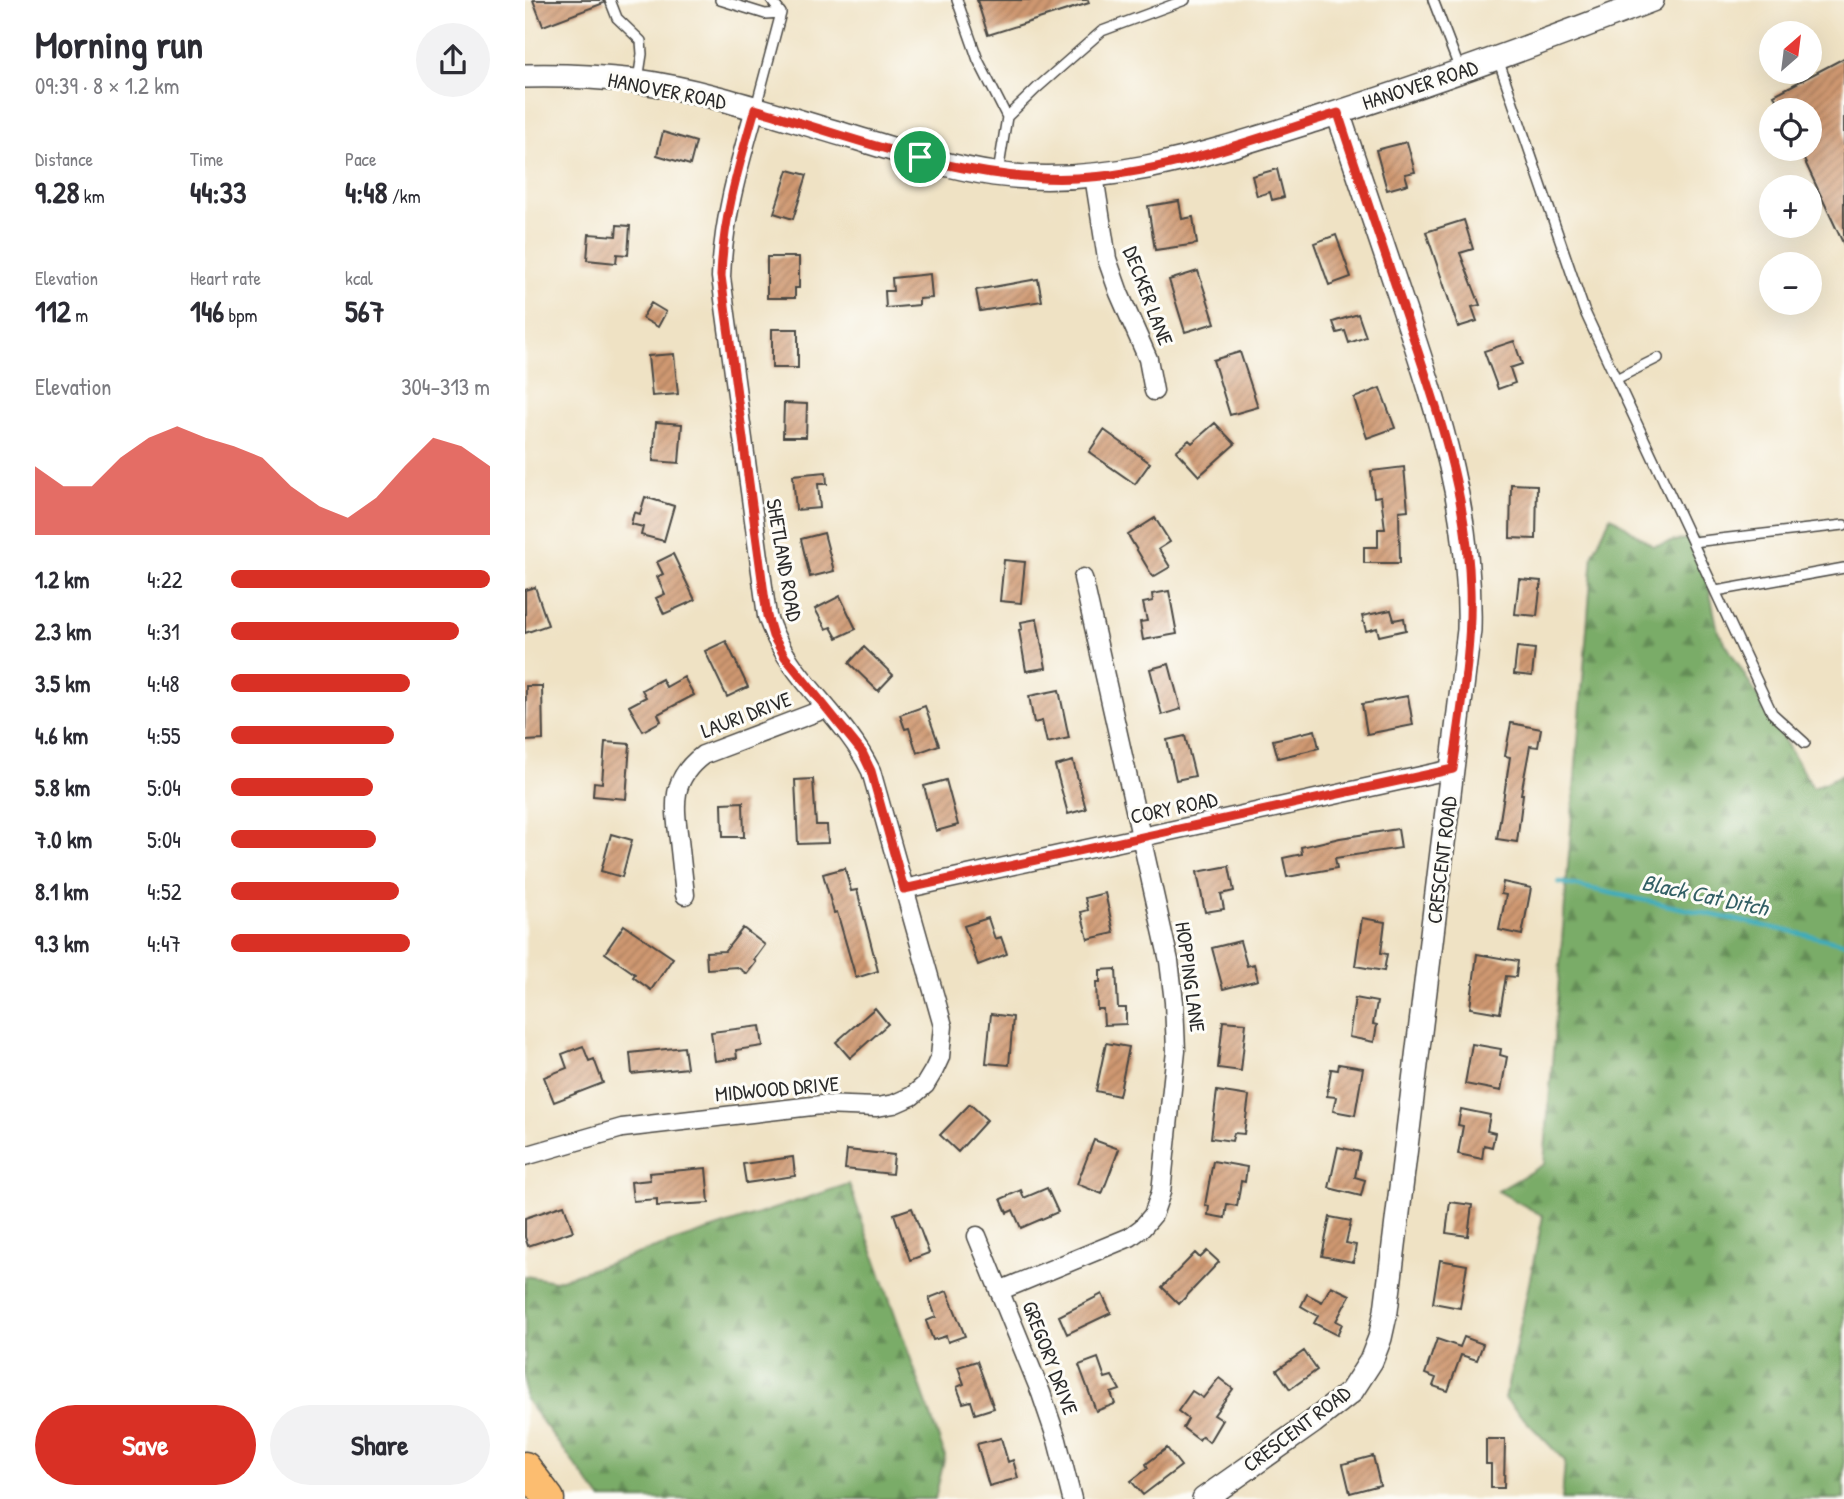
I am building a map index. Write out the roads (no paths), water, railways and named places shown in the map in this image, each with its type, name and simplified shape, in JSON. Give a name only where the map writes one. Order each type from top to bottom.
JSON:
[{"type":"main road","points":[[525,1467],[549,1499]]},
{"type":"street","name":"HANOVER ROAD","points":[[525,76],[597,77],[680,89],[920,157],[998,174],[1075,178],[1159,166],[1196,157],[1498,59],[1652,0]]},
{"type":"street","name":"SHETLAND ROAD","points":[[755,109],[727,210],[721,276],[767,616],[773,636],[785,657],[862,752],[871,771],[931,984]]},
{"type":"street","name":"CRESCENT ROAD","points":[[1204,1499],[1346,1397],[1361,1379],[1380,1338],[1386,1311],[1469,630],[1470,588],[1457,488],[1436,406],[1338,113]]},
{"type":"street","name":"DECKER LANE","points":[[1094,176],[1107,259],[1148,359],[1154,391]]},
{"type":"street","name":"HOPPING LANE","points":[[999,1291],[1130,1237],[1153,1215],[1159,1202],[1176,1051],[1174,1002],[1169,961],[1083,578]]},
{"type":"street","name":"LAURI DRIVE","points":[[685,895],[675,812],[677,788],[683,775],[703,755],[827,708]]},
{"type":"street","name":"CORY ROAD","points":[[904,889],[1453,769]]},
{"type":"street","name":"MIDWOOD DRIVE","points":[[525,1156],[622,1128],[821,1105],[877,1107],[894,1104],[912,1096],[925,1085],[940,1057],[943,1026],[931,984]]},
{"type":"street","name":"GREGORY DRIVE","points":[[977,1236],[1053,1428],[1072,1499]]},
{"type":"lane","points":[[610,0],[617,18],[641,41],[638,82]]},
{"type":"lane","points":[[720,0],[765,14],[781,13]]},
{"type":"lane","points":[[771,0],[781,13]]},
{"type":"lane","points":[[957,0],[978,60],[1007,117],[998,174]]},
{"type":"lane","points":[[1007,117],[1102,31],[1185,0]]},
{"type":"lane","points":[[1433,0],[1460,72]]},
{"type":"lane","points":[[755,109],[781,13]]},
{"type":"lane","points":[[1498,59],[1584,310],[1772,713],[1805,743]]},
{"type":"lane","points":[[1618,378],[1658,358]]},
{"type":"lane","points":[[1693,542],[1844,525]]},
{"type":"lane","points":[[1716,591],[1844,568]]},
{"type":"waterway","name":"Black Cat Ditch","points":[[1559,882],[1844,943]]}]
